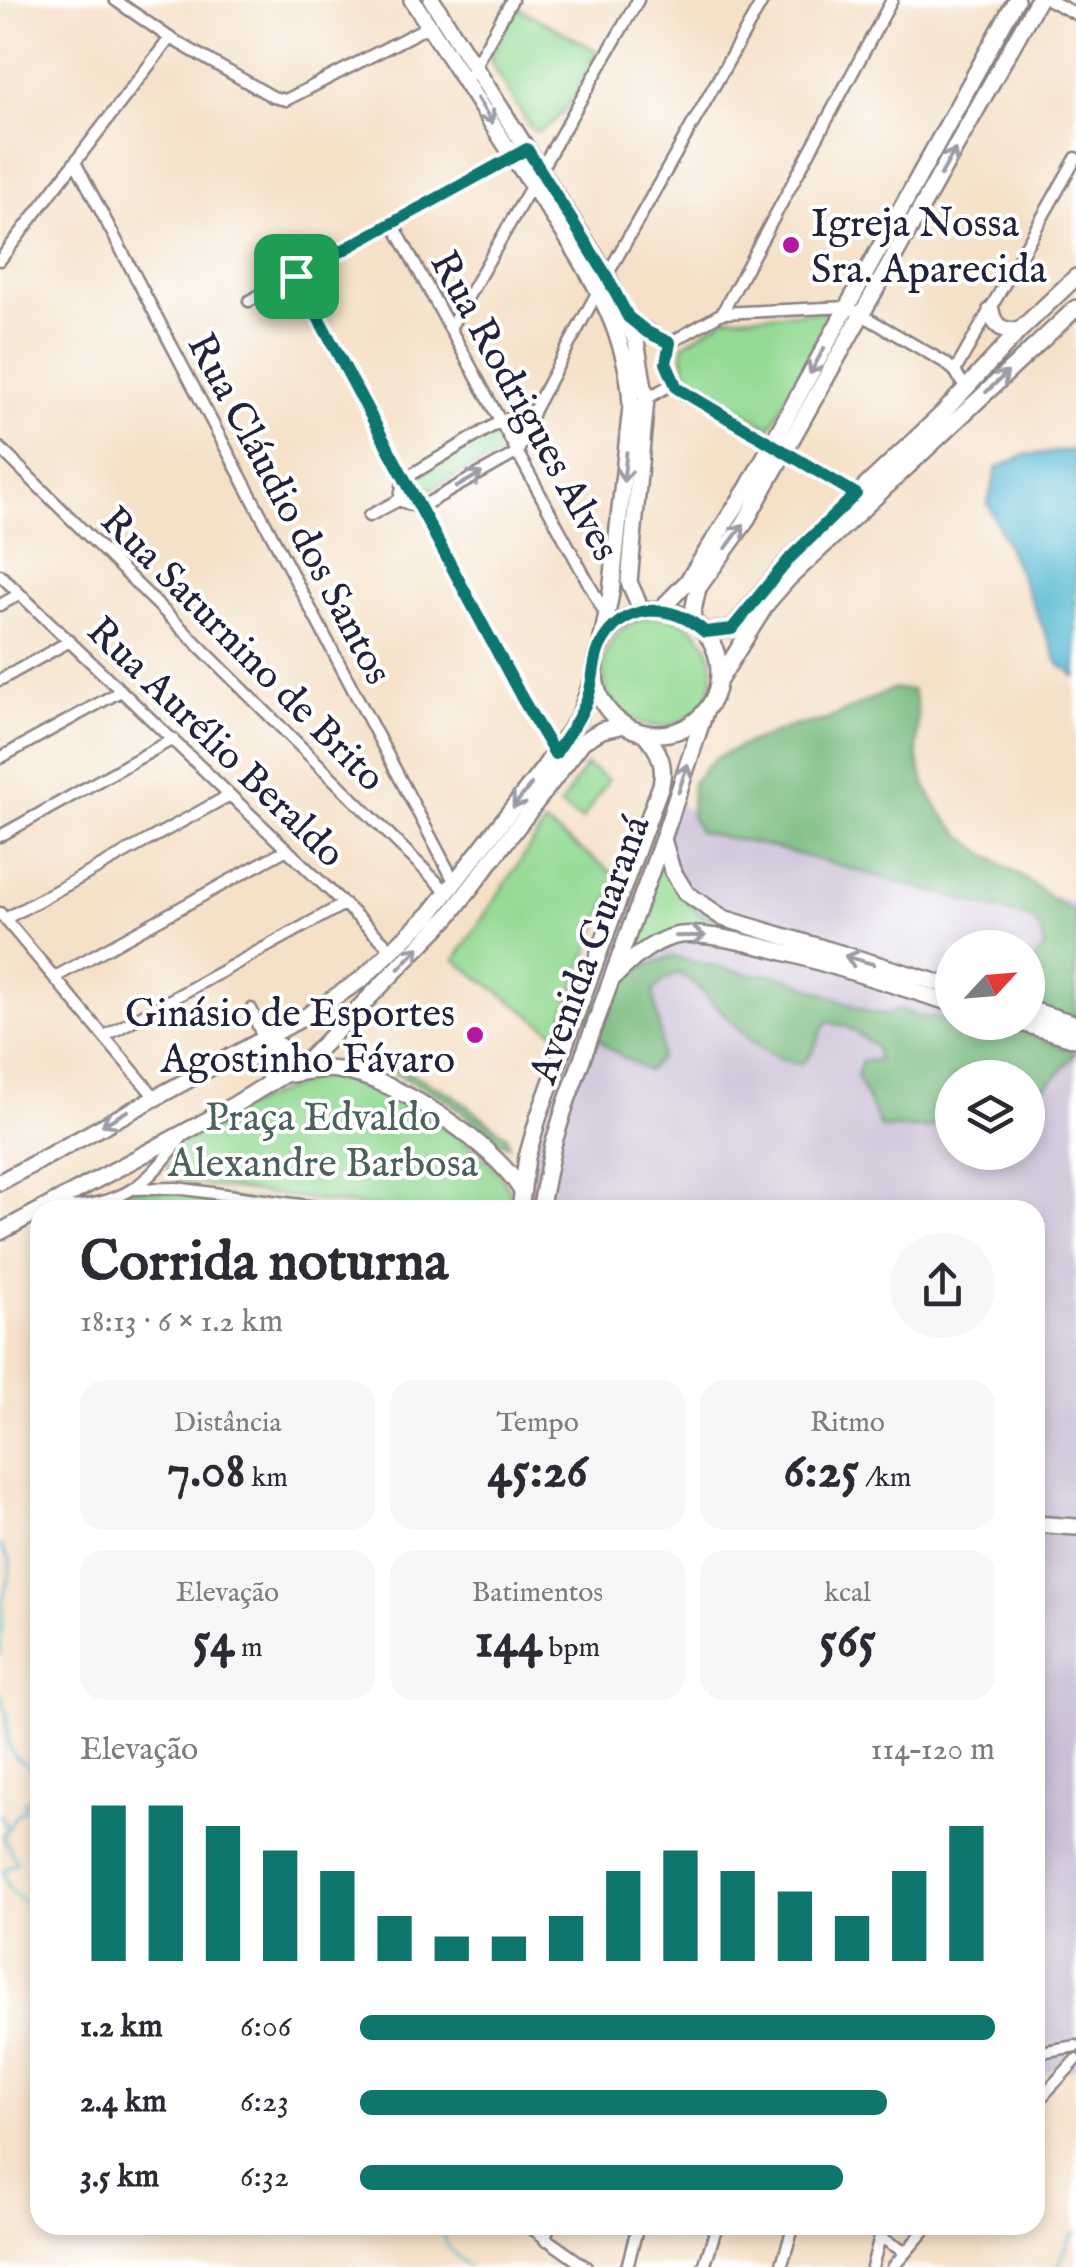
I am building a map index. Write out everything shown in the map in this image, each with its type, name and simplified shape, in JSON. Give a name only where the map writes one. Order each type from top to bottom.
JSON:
[{"type":"street","points":[[114,0],[170,38],[273,97],[286,100],[430,26]]},
{"type":"street","points":[[412,0],[606,275],[628,317],[643,370],[646,399],[630,582],[642,612]]},
{"type":"street","points":[[432,0],[475,65],[520,153]]},
{"type":"street","points":[[466,81],[512,0]]},
{"type":"street","points":[[450,328],[638,0]]},
{"type":"street","points":[[419,508],[518,452],[534,410],[606,275],[762,0]]},
{"type":"street","points":[[722,313],[892,0]]},
{"type":"street","points":[[691,620],[698,588],[744,524],[848,307],[1016,0]]},
{"type":"street","points":[[660,610],[687,582],[863,316],[1038,0]]},
{"type":"street","points":[[1050,0],[1076,14]]},
{"type":"street","points":[[0,260],[170,38]]},
{"type":"street","points":[[249,301],[520,153]]},
{"type":"street","points":[[956,370],[1076,158]]},
{"type":"street","name":"Rua Cláudio dos Santos","points":[[75,162],[432,842],[450,886]]},
{"type":"street","points":[[0,1182],[337,998],[430,914],[580,717],[608,618],[631,382],[615,327],[536,178]]},
{"type":"street","name":"Rua Rodrigues Alves","points":[[392,222],[608,618]]},
{"type":"street","points":[[296,276],[555,754]]},
{"type":"street","points":[[705,632],[732,629],[791,557],[1076,277]]},
{"type":"street","points":[[856,494],[696,402],[674,384],[666,363],[670,343],[722,313],[848,307],[956,370],[966,389]]},
{"type":"street","points":[[595,673],[601,698],[625,725],[644,733],[677,731],[705,712],[718,682],[767,603],[788,578],[1076,308]]},
{"type":"street","points":[[991,310],[999,328],[1020,330]]},
{"type":"street","points":[[628,317],[670,343]]},
{"type":"street","points":[[646,399],[674,384]]},
{"type":"street","points":[[399,500],[404,479],[501,420],[534,410]]},
{"type":"street","name":"Rua Saturnino de Brito","points":[[0,448],[416,860],[450,886]]},
{"type":"street","points":[[368,516],[399,500],[419,508]]},
{"type":"street","name":"Rua Aurélio Beraldo","points":[[0,575],[392,951]]},
{"type":"street","points":[[0,604],[20,594]]},
{"type":"street","points":[[601,644],[618,623],[642,612],[660,610],[691,620],[705,632],[714,648],[718,682]]},
{"type":"street","points":[[0,680],[70,642]]},
{"type":"street","points":[[0,758],[121,691]]},
{"type":"street","name":"Avenida Guaraná","points":[[542,1200],[554,1146],[705,712]]},
{"type":"street","points":[[76,1200],[188,1129],[288,1074],[336,1034],[438,928],[583,741],[602,730],[625,725]]},
{"type":"street","name":"Avenida Guaraná","points":[[521,1200],[539,1114],[661,784],[663,765],[655,745],[644,733]]},
{"type":"street","points":[[0,836],[172,739]]},
{"type":"street","points":[[154,1096],[2,916],[230,794]]},
{"type":"street","points":[[663,839],[672,870],[686,893],[704,908],[724,918],[935,982]]},
{"type":"street","points":[[416,860],[432,842]]},
{"type":"street","points":[[55,977],[287,849]]},
{"type":"street","points":[[105,1036],[344,904]]},
{"type":"street","points":[[609,982],[630,960],[658,942],[696,933],[785,954],[935,998]]},
{"type":"street","points":[[250,1009],[263,1038]]},
{"type":"street","points":[[1045,1014],[1076,1024]]},
{"type":"street","points":[[1045,1030],[1076,1040]]},
{"type":"street","points":[[220,1060],[243,1060],[278,1045],[286,1053],[282,1069],[231,1098],[224,1112]]},
{"type":"street","points":[[288,1074],[320,1069],[351,1072],[448,1117],[504,1167],[522,1191]]},
{"type":"street","points":[[115,1200],[135,1190],[157,1170],[188,1129]]},
{"type":"street","points":[[482,1147],[513,1160],[554,1146]]},
{"type":"street","points":[[0,1191],[32,1173],[39,1161]]},
{"type":"street","points":[[157,1170],[176,1188]]},
{"type":"street","points":[[135,1190],[176,1188],[264,1200]]},
{"type":"street","points":[[0,1232],[30,1217]]},
{"type":"street","points":[[0,1222],[26,1218]]},
{"type":"street","points":[[1045,1525],[1076,1527]]},
{"type":"street","points":[[1045,2051],[1076,2046]]},
{"type":"street","points":[[1045,2093],[1076,2060]]},
{"type":"street","points":[[538,2235],[586,2267]]},
{"type":"street","points":[[544,2240],[546,2235]]},
{"type":"street","points":[[627,2267],[635,2235]]},
{"type":"street","points":[[704,2267],[714,2235]]},
{"type":"street","points":[[782,2267],[791,2235]]},
{"type":"street","points":[[872,2267],[881,2235]]},
{"type":"street","points":[[886,2235],[905,2252]]},
{"type":"street","points":[[893,2267],[920,2235]]},
{"type":"shaded area","points":[[664,799],[795,854],[1076,902],[1076,2069],[1045,2072],[1045,1200],[517,1200]]},
{"type":"green space","points":[[517,7],[597,51],[565,109],[536,132],[491,62],[491,53]]},
{"type":"green space","points":[[833,311],[770,428],[692,379],[684,367],[683,345],[726,317]]},
{"type":"green space","points":[[490,436],[503,440],[505,449],[500,455],[432,488],[423,489],[418,483],[418,474]]},
{"type":"green space","points":[[658,616],[679,620],[697,632],[709,650],[713,671],[709,692],[697,710],[679,722],[658,726],[637,722],[619,710],[607,692],[603,671],[607,650],[619,632],[637,620]]},
{"type":"green space","points":[[892,689],[912,690],[917,708],[919,765],[925,785],[946,819],[975,846],[1076,912],[1076,1021],[1045,1009],[1045,930],[1040,930],[1033,919],[768,846],[699,832],[691,816],[692,783],[714,759],[793,726],[827,720]]},
{"type":"green space","points":[[586,765],[608,780],[582,820],[560,806]]},
{"type":"green space","points":[[545,824],[617,876],[557,1034],[455,960]]},
{"type":"green space","points":[[661,856],[681,896],[699,913],[780,944],[695,930],[621,963]]},
{"type":"green space","points":[[672,957],[753,975],[787,978],[869,1012],[886,1014],[901,1010],[935,1018],[935,1040],[1044,1040],[1076,1052],[1045,1086],[1045,1060],[935,1060],[935,1124],[930,1128],[881,1128],[857,1077],[862,1061],[878,1060],[875,1046],[846,1026],[827,1022],[801,1064],[783,1060],[751,1040],[679,973],[653,992],[661,1038],[660,1058],[647,1071],[618,1054],[597,1036],[588,1016],[604,996],[648,966]]},
{"type":"green space","points":[[383,1059],[453,1095],[506,1135],[509,1145],[500,1143],[445,1098],[373,1060]]},
{"type":"green space","name":"Praça Edvaldo Alexandre Barbosa","points":[[315,1079],[349,1082],[439,1124],[492,1166],[508,1188],[511,1200],[315,1200],[181,1182],[168,1174],[172,1156],[195,1135]]},
{"type":"green space","points":[[135,1189],[251,1200],[112,1200]]},
{"type":"water","points":[[1076,450],[1076,677],[1059,664],[988,503],[997,468],[1026,455]]},
{"type":"waterway","points":[[0,1545],[10,1560],[3,1597],[0,1654]]},
{"type":"waterway","points":[[0,1693],[7,1717],[8,1745],[16,1758],[30,1767]]},
{"type":"waterway","points":[[30,1799],[3,1837],[17,1862],[4,1871],[8,1886],[30,1905]]},
{"type":"waterway","points":[[0,1814],[6,1826]]},
{"type":"waterway","points":[[1058,2267],[1076,2232]]},
{"type":"waterway","points":[[444,2235],[447,2246],[467,2267]]},
{"type":"place","name":"Igreja Nossa Sra. Aparecida","points":[[791,245]]},
{"type":"place","name":"Ginásio de Esportes Agostinho Fávaro","points":[[475,1035]]},
{"type":"route","points":[[527,149],[628,317],[670,343],[666,363],[677,388],[856,494],[791,557],[732,629],[705,632],[676,612],[660,610],[642,612],[618,623],[601,644],[580,717],[555,754],[296,276],[527,149]]}]
